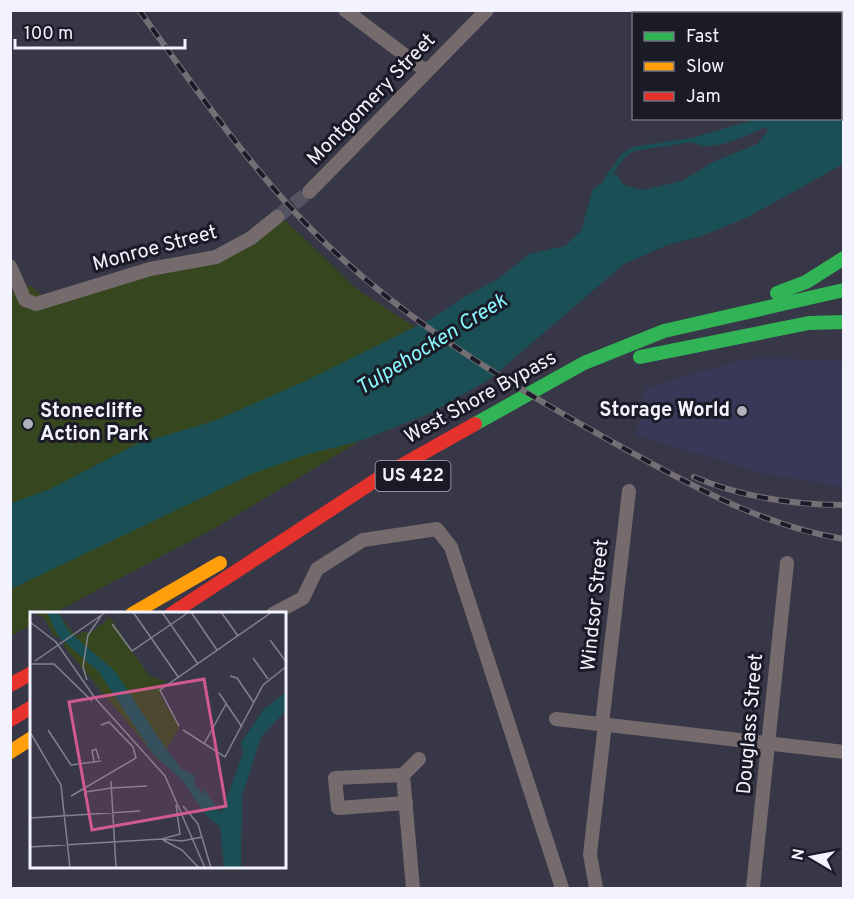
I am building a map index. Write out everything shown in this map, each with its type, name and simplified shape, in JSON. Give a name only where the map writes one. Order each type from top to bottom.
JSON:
[{"type":"highway","points":[[591,360],[665,321],[793,288],[843,258]]},
{"type":"highway","name":"West Shore Bypass","points":[[174,612],[264,550],[379,478],[591,360],[664,331],[843,290]]},
{"type":"highway","name":"West Shore Bypass","points":[[423,470],[519,413],[618,365],[678,343],[837,306]]},
{"type":"highway","points":[[640,357],[809,323],[843,322]]},
{"type":"highway","points":[[135,612],[480,420]]},
{"type":"highway","points":[[198,612],[335,524]]},
{"type":"highway","points":[[10,685],[30,674]]},
{"type":"highway","points":[[10,720],[30,708]]},
{"type":"highway","points":[[10,735],[30,725]]},
{"type":"highway","points":[[10,752],[30,739]]},
{"type":"street","points":[[345,10],[426,71]]},
{"type":"street","name":"Montgomery Street","points":[[309,192],[488,10]]},
{"type":"street","name":"Monroe Street","points":[[10,266],[26,300],[36,304],[150,270],[216,257],[251,237],[277,217]]},
{"type":"street","name":"Windsor Street","points":[[596,888],[590,854],[629,491]]},
{"type":"street","points":[[277,612],[303,598],[316,569],[363,540],[437,529],[451,547],[562,888]]},
{"type":"street","name":"Douglass Street","points":[[753,888],[787,563]]},
{"type":"street","points":[[556,719],[843,752]]},
{"type":"street","points":[[406,803],[338,808],[335,778],[403,775],[420,759]]},
{"type":"street","points":[[403,775],[413,888]]},
{"type":"shaded area","points":[[285,220],[358,290],[415,327],[460,397],[428,414],[360,441],[217,527],[56,612],[30,612],[30,626],[11,636],[11,294],[30,285],[53,305],[134,279],[218,263]]},
{"type":"shaded area","name":"Storage World","points":[[764,358],[843,361],[843,487],[762,473],[636,435],[646,388],[742,360]]},
{"type":"water","name":"Tulpehocken Creek","points":[[842,78],[843,164],[748,217],[702,236],[670,244],[624,264],[490,379],[428,414],[360,441],[305,455],[252,474],[11,589],[11,503],[50,489],[137,444],[214,421],[301,383],[433,318],[464,297],[498,279],[529,254],[565,246],[581,231],[593,189],[616,173],[623,185],[643,190],[682,181],[711,163],[757,144],[768,131],[765,127],[736,140],[705,146],[688,139],[754,120],[842,120]]},
{"type":"waterway","points":[[605,181],[623,156],[633,149],[692,140]]},
{"type":"tunnel","points":[[277,217],[309,192]]},
{"type":"railway","points":[[139,10],[226,129],[282,198],[319,237],[400,307],[488,369],[580,424],[678,478],[759,515],[815,533],[844,539]]},
{"type":"railway","points":[[694,477],[749,495],[786,501],[844,505]]},
{"type":"traffic: fast","points":[[777,293],[806,282],[844,258]]},
{"type":"traffic: fast","points":[[475,424],[584,363],[664,331],[844,290]]},
{"type":"traffic: fast","points":[[640,357],[809,323],[844,322]]},
{"type":"traffic: slow","points":[[135,612],[220,563]]},
{"type":"traffic: slow","points":[[10,752],[30,739]]},
{"type":"traffic: jam","points":[[174,612],[379,478],[475,424]]},
{"type":"traffic: jam","points":[[10,685],[30,674]]},
{"type":"traffic: jam","points":[[10,720],[30,708]]},
{"type":"place","name":"Storage World","points":[[742,411]]},
{"type":"place","name":"Stonecliffe Action Park","points":[[28,424]]}]
